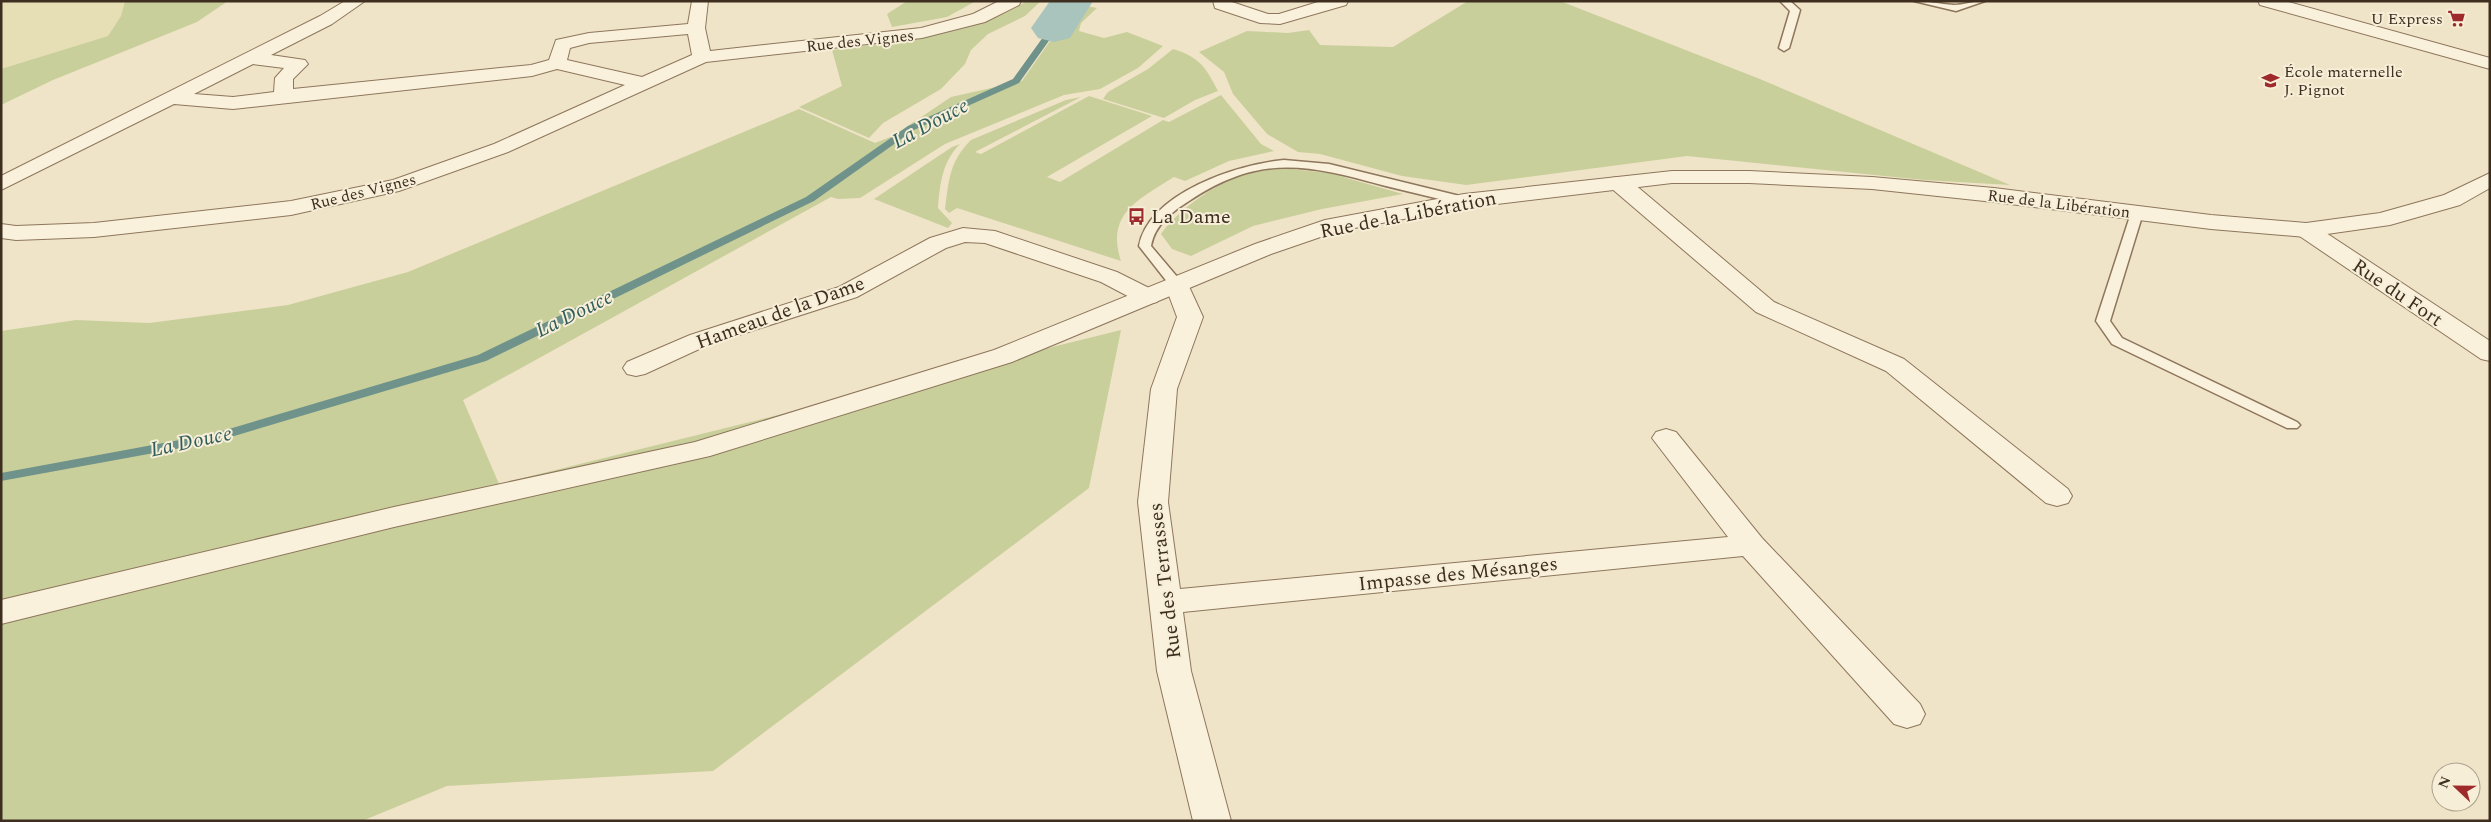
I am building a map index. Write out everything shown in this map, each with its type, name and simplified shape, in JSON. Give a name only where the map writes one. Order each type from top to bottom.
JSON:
[{"type":"street","points":[[1,184],[326,20],[357,1]]},
{"type":"street","points":[[700,1],[696,28],[702,57]]},
{"type":"street","name":"Rue des Vignes","points":[[1,231],[16,233],[94,230],[291,208],[399,185],[501,148],[646,84],[702,57],[922,33],[979,18],[1013,1]]},
{"type":"street","points":[[1221,1],[1221,4],[1266,19],[1280,19],[1340,1]]},
{"type":"street","points":[[2266,1],[2490,64]]},
{"type":"street","points":[[557,63],[562,44],[589,38],[696,28]]},
{"type":"street","points":[[250,58],[299,64],[284,78],[283,96]]},
{"type":"street","points":[[170,98],[233,103],[532,70],[557,63],[646,84]]},
{"type":"street","name":"Rue de la Libération","points":[[1,612],[394,518],[700,450],[1003,356],[1263,249],[1333,225],[1464,200],[1672,177],[1749,177],[1872,183],[1994,195],[2137,214],[2306,230],[2382,220],[2452,200],[2490,179]]},
{"type":"street","points":[[1619,182],[1765,307],[1895,364],[2058,496]]},
{"type":"street","name":"Rue du Fort","points":[[2306,230],[2490,353]]},
{"type":"street","name":"Hameau de la Dame","points":[[636,368],[699,340],[848,292],[938,243],[963,235],[987,236],[1006,242],[1109,277],[1148,297]]},
{"type":"street","name":"Rue des Terrasses","points":[[1177,285],[1190,317],[1164,388],[1153,502],[1174,671],[1212,821]]},
{"type":"street","points":[[1666,438],[1751,545],[1907,714]]},
{"type":"street","name":"Impasse des Mésanges","points":[[1165,602],[1751,545]]},
{"type":"lane","points":[[1784,1],[1795,10],[1784,48]]},
{"type":"lane","points":[[1918,1],[1956,8],[1981,1]]},
{"type":"lane","points":[[1177,285],[1144,246],[1146,234],[1158,218],[1196,190],[1236,170],[1267,164],[1301,163],[1329,167],[1464,200]]},
{"type":"lane","points":[[2137,214],[2103,321],[2112,335],[2117,341],[2292,424]]},
{"type":"shaded area","points":[[1,1],[125,1],[121,16],[108,36],[1,69]]},
{"type":"green space","points":[[125,1],[228,1],[197,22],[53,80],[1,105],[1,69],[108,36],[121,16]]},
{"type":"green space","points":[[907,1],[976,1],[947,17],[892,27],[887,14]]},
{"type":"green space","points":[[1027,1],[1041,1],[1025,16],[988,34],[971,50],[965,64],[941,89],[883,123],[869,138],[799,107],[842,86],[832,50],[932,36],[957,30],[981,23]]},
{"type":"green space","points":[[1468,1],[1560,1],[1760,79],[2010,185],[1924,180],[1687,156],[1466,185],[1402,176],[1320,154],[1298,152],[1267,134],[1233,94],[1224,72],[1199,52],[1247,31],[1288,33],[1309,30],[1320,45],[1393,47]]},
{"type":"green space","points":[[1076,4],[1097,8],[1081,23],[1079,31],[1104,38],[1127,32],[1163,46],[1138,68],[1100,89],[1064,95],[945,144],[860,198],[838,199],[831,197],[463,400],[499,484],[1121,330],[1089,488],[713,771],[447,786],[362,821],[1,821],[1,331],[76,320],[149,323],[288,305],[408,272],[799,109],[875,143],[893,136],[951,97],[1022,81]]},
{"type":"green space","points":[[1173,49],[1196,59],[1210,75],[1218,91],[1195,100],[1164,118],[1103,99],[1108,92],[1148,69]]},
{"type":"green space","points":[[1221,95],[1261,144],[1274,151],[1229,161],[1185,181],[1174,177],[1149,193],[1129,209],[1122,219],[1118,231],[1117,245],[1121,261],[957,208],[949,213],[945,209],[949,180],[954,164],[971,140],[1066,100],[1081,97],[975,152],[981,154],[1089,96],[1152,116],[1047,177],[1060,182],[1163,120],[1169,122]]},
{"type":"green space","points":[[960,144],[949,158],[940,190],[938,208],[952,223],[948,228],[874,199],[952,147]]},
{"type":"green space","points":[[1281,168],[1329,173],[1403,194],[1322,209],[1253,226],[1191,256],[1172,249],[1161,234],[1188,206],[1211,190],[1235,177]]},
{"type":"waterway","name":"La Douce","points":[[1054,28],[1072,1]]},
{"type":"waterway","name":"La Douce","points":[[1,477],[214,438],[482,358],[810,199],[911,128],[1016,81],[1054,28]]},
{"type":"place","name":"U Express","points":[[2457,18]]},
{"type":"place","name":"École maternelle J. Pignot","points":[[2270,80]]},
{"type":"place","name":"La Dame","points":[[1137,216]]}]
